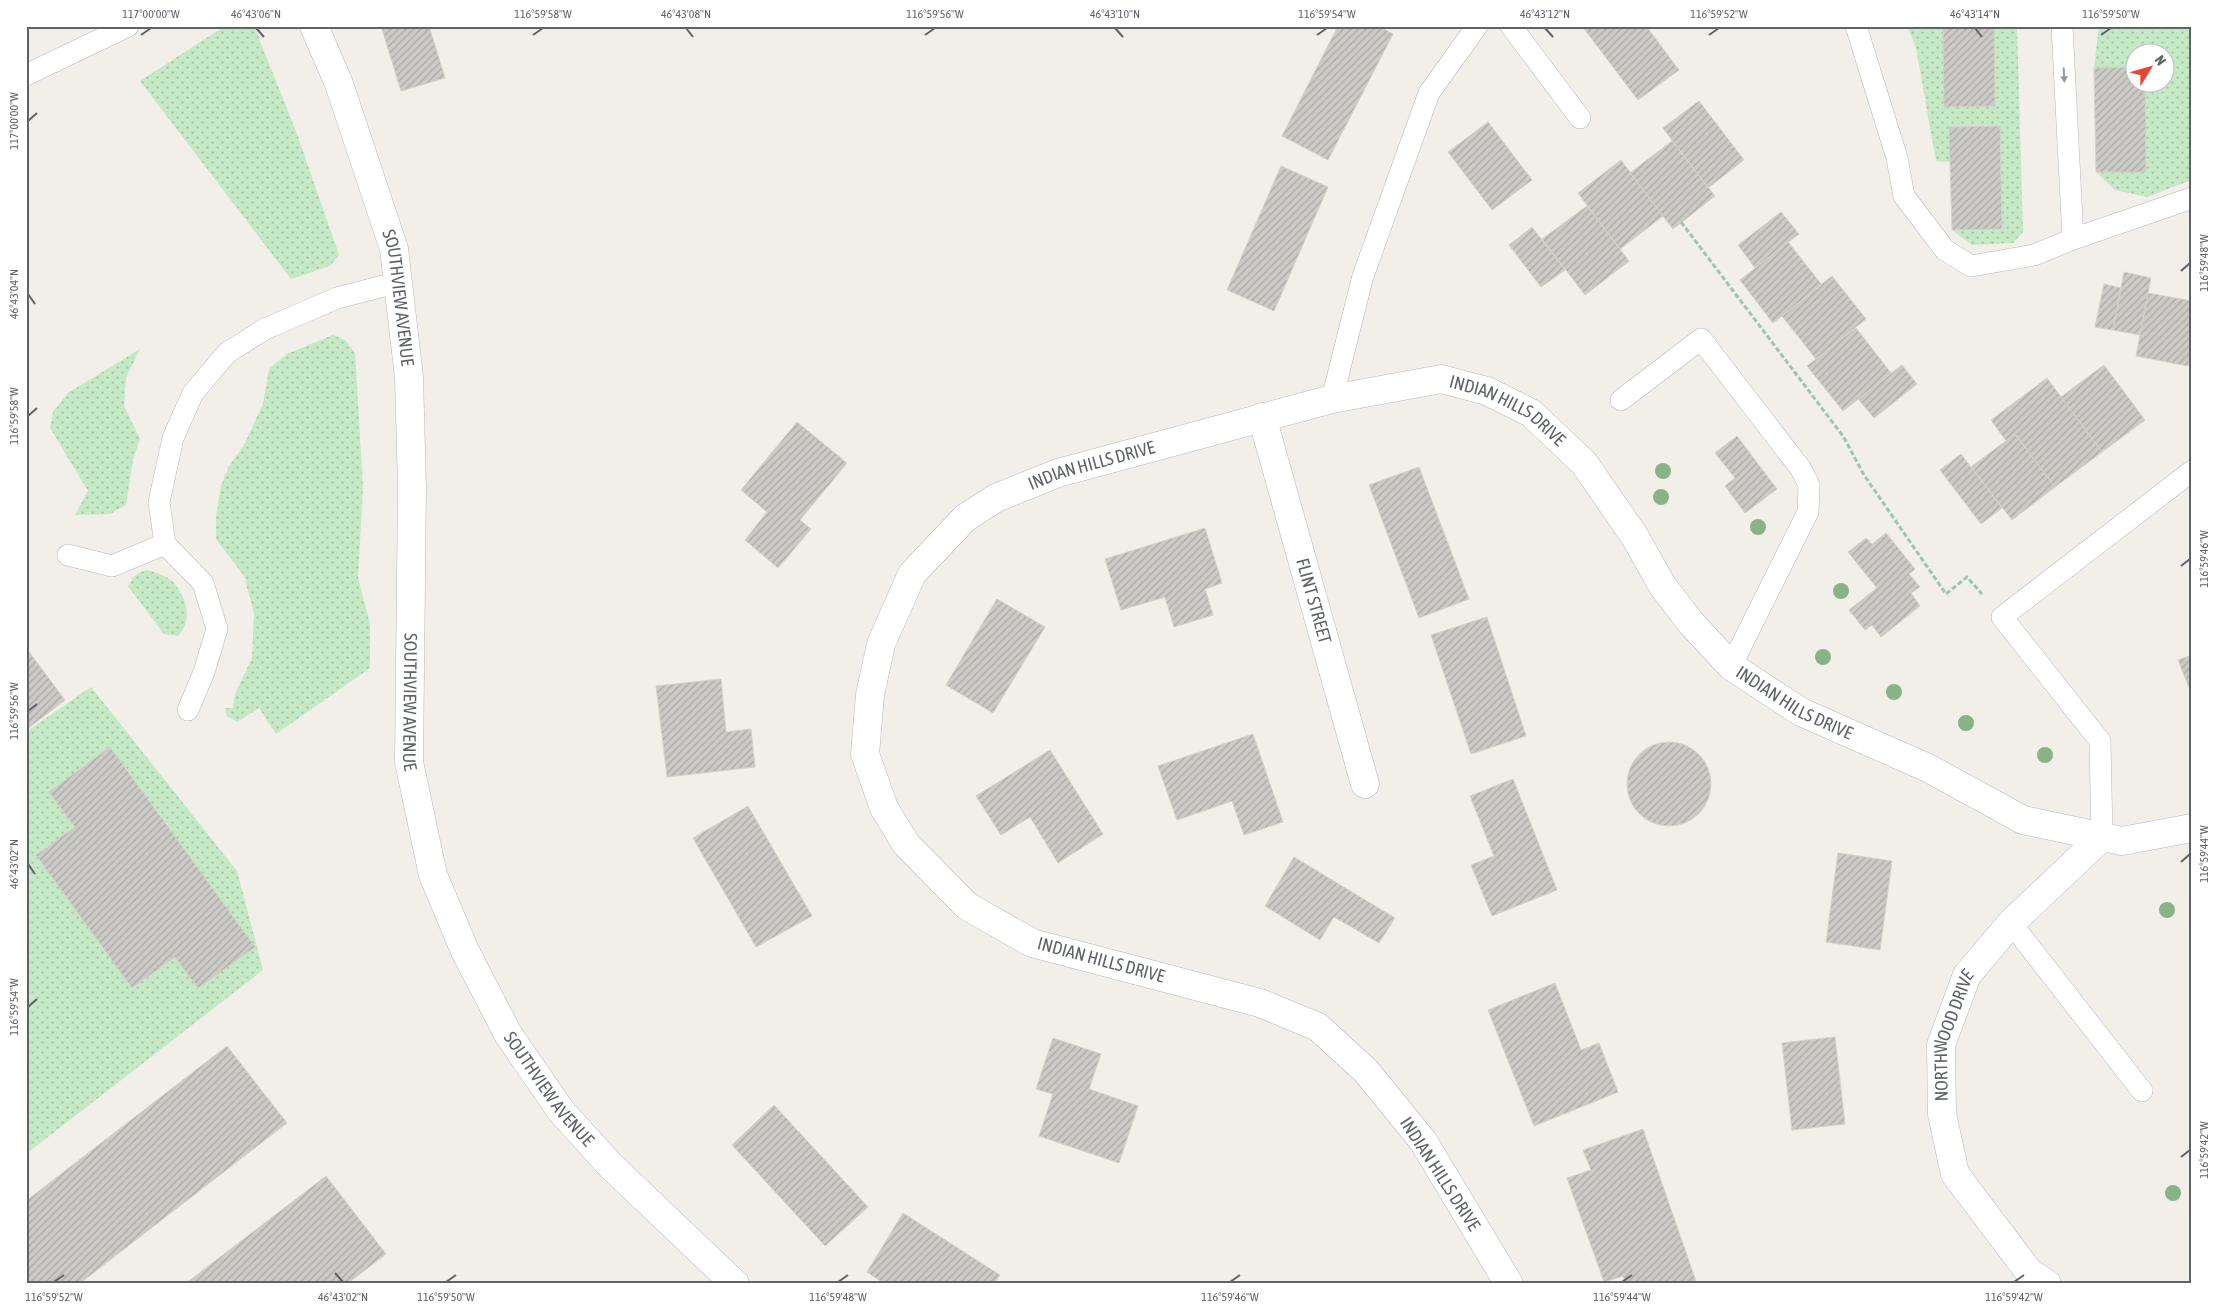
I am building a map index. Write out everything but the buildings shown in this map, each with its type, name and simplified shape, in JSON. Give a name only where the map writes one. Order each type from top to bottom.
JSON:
[{"type":"street","name":"SOUTHVIEW AVENUE","points":[[314,26],[339,84],[394,249],[409,377],[412,488],[410,762],[433,875],[465,951],[508,1034],[561,1111],[610,1166],[735,1284]]},
{"type":"street","name":"INDIAN HILLS DRIVE","points":[[1509,1284],[1423,1141],[1366,1071],[1318,1027],[1260,1003],[1032,943],[967,906],[906,844],[884,808],[865,754],[870,695],[881,644],[912,574],[965,518],[996,498],[1058,473],[1332,399],[1441,379],[1486,391],[1531,413],[1584,462],[1635,537],[1662,585],[1691,622],[1731,666],[1801,712],[1928,768],[2023,820],[2122,841],[2192,828]]},
{"type":"street","name":"FLINT STREET","points":[[1262,417],[1365,784]]},
{"type":"street","name":"NORTHWOOD DRIVE","points":[[2047,1284],[2029,1272],[1955,1174],[1942,1114],[1941,1045],[1967,974],[2011,922],[2102,837]]},
{"type":"lane","points":[[26,75],[128,26]]},
{"type":"lane","points":[[1332,399],[1363,276],[1429,93],[1477,26]]},
{"type":"lane","points":[[1511,26],[1580,118]]},
{"type":"lane","points":[[1856,26],[1897,158],[1904,196],[1945,250],[1971,266],[2034,255],[2073,239],[2192,198]]},
{"type":"lane","points":[[2062,26],[2073,239]]},
{"type":"lane","points":[[188,710],[204,672],[217,629],[203,583],[165,544],[159,502],[173,438],[193,393],[227,352],[265,329],[337,298],[398,282]]},
{"type":"lane","points":[[1621,400],[1701,339],[1801,469],[1809,485],[1808,512],[1731,666]]},
{"type":"lane","points":[[2102,837],[2100,741],[2002,618],[2192,471]]},
{"type":"lane","points":[[68,555],[112,566],[165,544]]},
{"type":"lane","points":[[2011,922],[2142,1091]]},
{"type":"path","points":[[1681,222],[1843,436],[1864,475],[1946,594],[1967,577],[2002,618]]},
{"type":"green space","points":[[225,26],[254,26],[297,134],[339,255],[330,266],[291,279],[140,81]]},
{"type":"green space","points":[[1907,26],[1943,26],[1944,107],[1995,106],[1994,26],[2017,26],[2023,232],[2013,243],[1972,245],[1952,230],[2002,229],[2000,126],[1950,127],[1950,162],[1936,161],[1916,48]]},
{"type":"green space","points":[[2099,26],[2192,26],[2192,180],[2147,197],[2115,190],[2096,172],[2146,172],[2145,92],[2176,92],[2176,42],[2126,42],[2126,67],[2094,68]]},
{"type":"green space","points":[[333,335],[345,340],[355,353],[363,487],[358,578],[370,624],[370,668],[276,734],[259,708],[237,722],[227,716],[225,708],[233,708],[235,694],[252,658],[254,613],[244,576],[216,539],[216,517],[221,486],[228,468],[244,445],[263,404],[269,369],[287,354]]},
{"type":"green space","points":[[140,349],[126,378],[124,406],[140,439],[133,459],[126,505],[110,514],[75,515],[88,491],[50,428],[53,412],[68,393]]},
{"type":"green space","points":[[148,570],[171,580],[182,595],[187,616],[183,630],[178,636],[164,634],[128,586],[136,575]]},
{"type":"green space","points":[[91,687],[237,871],[263,970],[26,1154],[26,732]]}]
